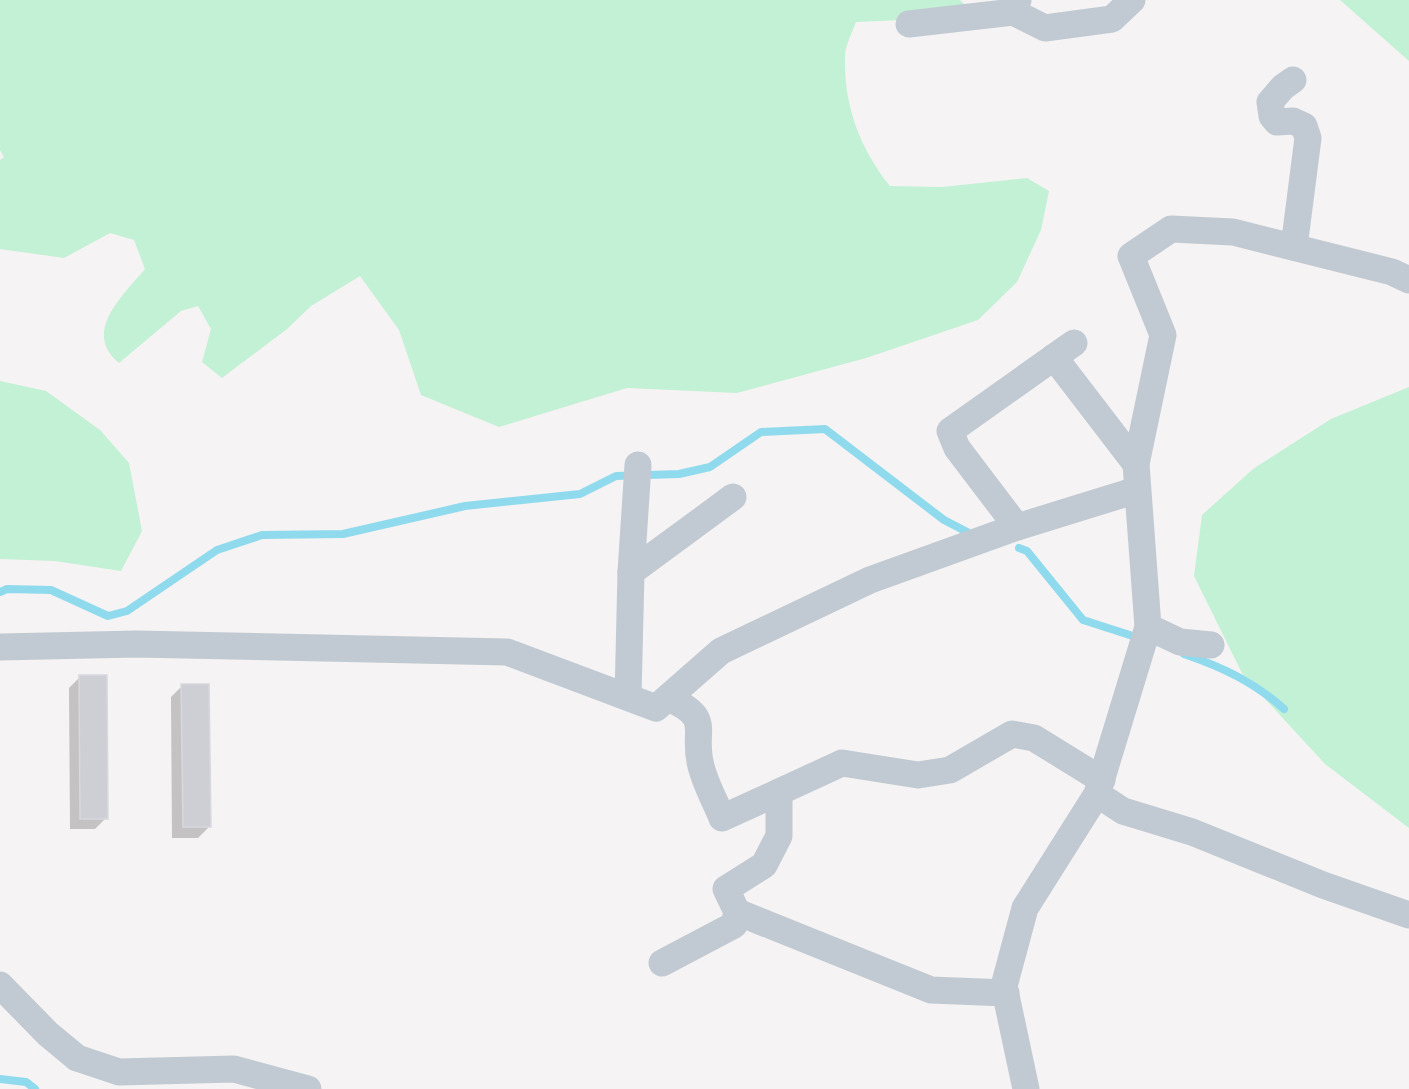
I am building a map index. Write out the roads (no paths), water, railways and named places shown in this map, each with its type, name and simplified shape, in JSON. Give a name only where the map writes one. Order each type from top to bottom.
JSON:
[{"type":"street","points":[[909,24],[1015,6],[1045,28],[1112,20],[1132,0]]},
{"type":"street","points":[[1293,80],[1282,87],[1270,102],[1272,116],[1277,122],[1293,121],[1304,126],[1308,138],[1294,247]]},
{"type":"street","points":[[1026,1089],[1004,986],[1025,908],[1100,787],[1146,636],[1137,477],[1163,335],[1131,256],[1171,229],[1233,232],[1392,272],[1409,280]]},
{"type":"street","points":[[1017,527],[957,448],[940,438],[1064,350],[1137,477]]},
{"type":"street","points":[[628,697],[631,572],[637,475]]},
{"type":"street","points":[[0,647],[137,644],[507,652],[656,708],[721,651],[870,580],[1017,527],[1137,477]]},
{"type":"street","points":[[631,572],[733,497]]},
{"type":"street","points":[[1146,636],[1211,645]]},
{"type":"street","points":[[668,698],[687,706],[699,722],[700,764],[722,818],[842,763],[918,775],[950,770],[1012,734],[1034,738],[1100,787],[1123,811],[1192,832],[1323,885],[1409,915]]},
{"type":"street","points":[[662,963],[734,925],[737,912],[726,889],[764,865],[779,836],[779,792]]},
{"type":"street","points":[[737,912],[931,990],[1006,993]]},
{"type":"street","points":[[0,985],[48,1034],[77,1058],[119,1072],[234,1069],[308,1089]]},
{"type":"waterway","points":[[0,592],[7,589],[51,590],[108,616],[127,611],[217,550],[262,535],[343,534],[465,506],[580,494],[616,476],[679,474],[710,467],[761,432],[825,429],[944,520],[971,534]]},
{"type":"waterway","points":[[1019,548],[1027,551],[1083,620],[1139,638]]},
{"type":"waterway","points":[[1184,654],[1237,676],[1273,699],[1284,709]]},
{"type":"waterway","points":[[0,1079],[26,1082],[35,1089]]}]
